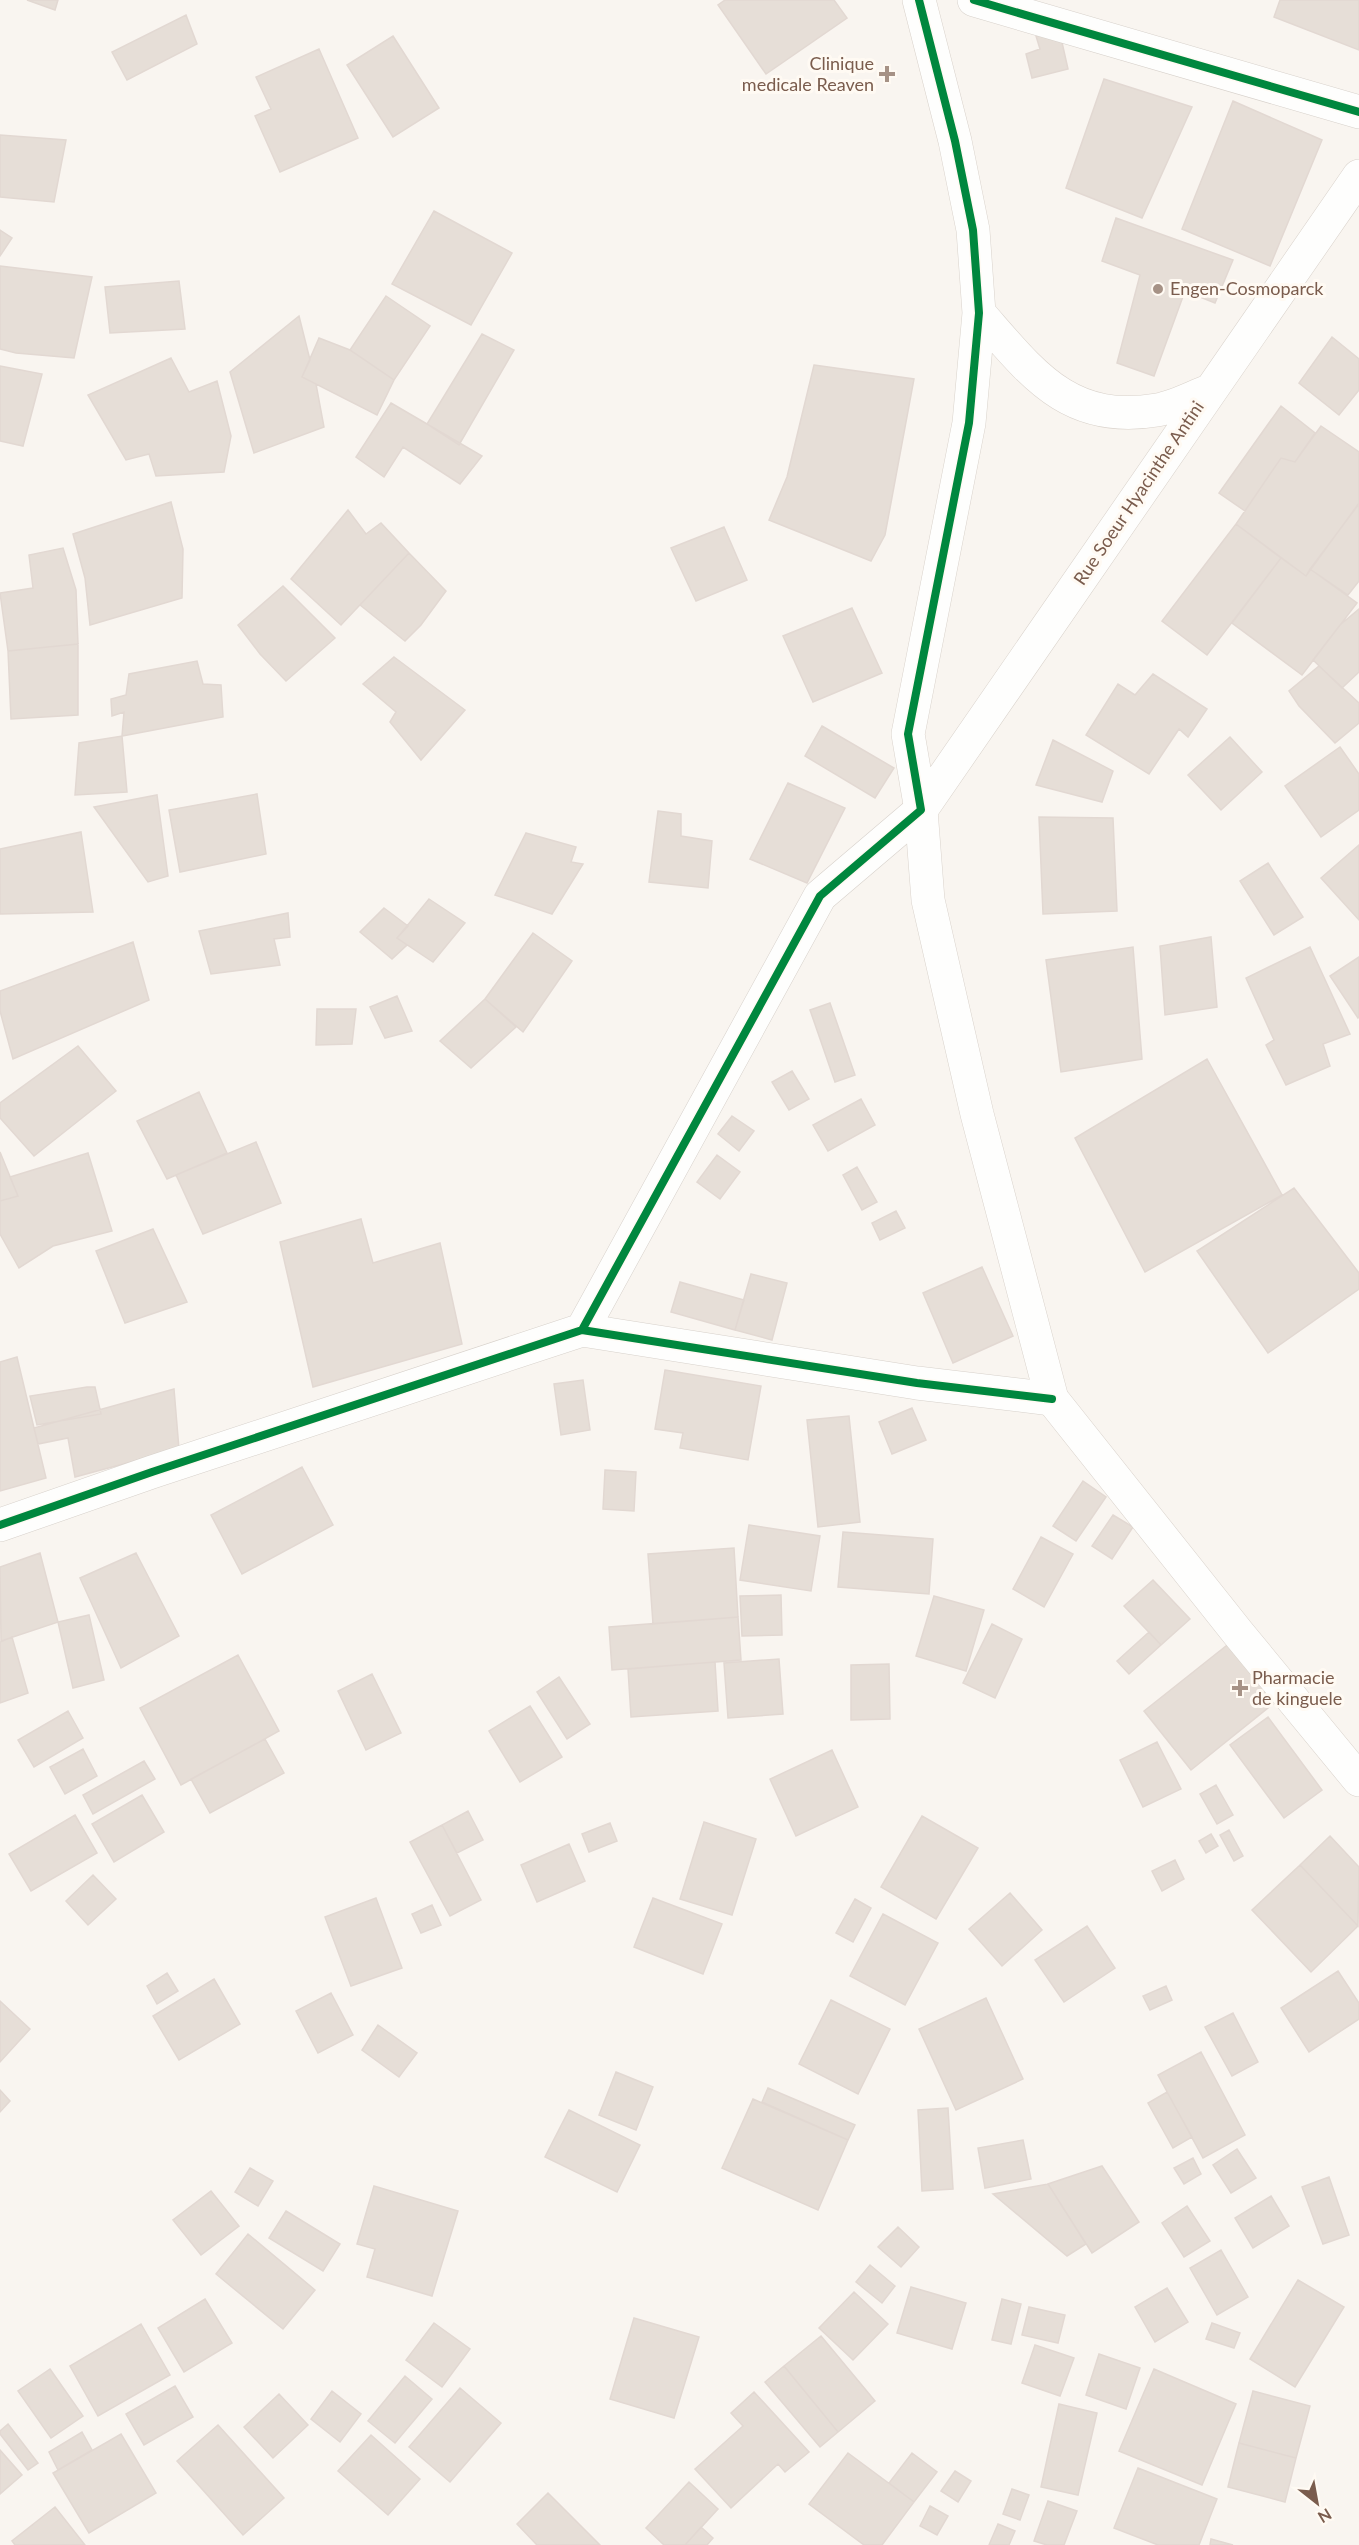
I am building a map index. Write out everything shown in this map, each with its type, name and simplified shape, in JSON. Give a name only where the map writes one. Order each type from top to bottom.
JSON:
[{"type":"street","points":[[919,0],[955,141],[973,230],[980,313],[969,423],[908,734],[921,810],[928,900],[977,1114],[1052,1399],[1238,1633],[1359,1780]]},
{"type":"street","points":[[974,0],[1359,112]]},
{"type":"street","name":"Rue Soeur Hyacinthe Antini","points":[[582,1330],[820,896],[921,810],[1359,176]]},
{"type":"street","points":[[980,313],[1026,366],[1051,389],[1093,408],[1114,413],[1158,410],[1209,391]]},
{"type":"street","points":[[0,1525],[152,1472],[582,1330],[917,1383],[1052,1399]]},
{"type":"building","points":[[27,0],[58,0],[55,10]]},
{"type":"building","points":[[725,0],[834,0],[847,18],[766,74],[718,5]]},
{"type":"building","points":[[1280,0],[1359,0],[1359,50],[1274,17]]},
{"type":"building","points":[[186,15],[197,44],[127,80],[112,52]]},
{"type":"building","points":[[1059,29],[1068,69],[1032,78],[1026,54],[1040,49],[1036,36]]},
{"type":"building","points":[[393,36],[439,108],[393,137],[347,65]]},
{"type":"building","points":[[319,49],[358,138],[280,172],[255,116],[271,109],[256,77]]},
{"type":"building","points":[[1104,79],[1192,107],[1142,218],[1066,188]]},
{"type":"building","points":[[1233,101],[1322,140],[1270,266],[1182,229]]},
{"type":"building","points":[[0,135],[66,140],[54,202],[0,197]]},
{"type":"building","points":[[434,211],[512,253],[471,325],[392,284]]},
{"type":"building","points":[[1116,218],[1233,260],[1215,303],[1185,291],[1154,376],[1117,363],[1140,275],[1102,261]]},
{"type":"building","points":[[0,230],[12,238],[0,256]]},
{"type":"building","points":[[0,266],[92,277],[74,358],[16,353],[0,349]]},
{"type":"building","points":[[179,281],[185,329],[110,333],[105,287]]},
{"type":"building","points":[[386,296],[430,326],[394,380],[350,350]]},
{"type":"building","points":[[299,316],[310,360],[302,377],[316,384],[324,427],[254,453],[230,372]]},
{"type":"building","points":[[482,334],[514,350],[459,445],[427,424]]},
{"type":"building","points":[[1332,337],[1359,359],[1359,390],[1339,415],[1299,383]]},
{"type":"building","points":[[319,338],[350,350],[394,380],[377,415],[302,377]]},
{"type":"building","points":[[171,358],[189,392],[217,381],[231,436],[224,472],[156,476],[149,454],[126,460],[88,395]]},
{"type":"building","points":[[814,365],[914,379],[885,535],[871,561],[769,520],[787,477]]},
{"type":"building","points":[[0,366],[42,374],[23,446],[0,441]]},
{"type":"building","points":[[391,403],[482,456],[460,484],[403,447],[384,477],[356,457]]},
{"type":"building","points":[[1281,406],[1315,433],[1295,462],[1281,458],[1245,511],[1219,493]]},
{"type":"building","points":[[1321,426],[1359,452],[1359,503],[1306,576],[1236,524],[1281,458],[1295,462]]},
{"type":"building","points":[[171,502],[183,549],[182,598],[90,625],[85,578],[73,534]]},
{"type":"building","points":[[1359,504],[1359,581],[1348,595],[1310,569]]},
{"type":"building","points":[[348,510],[366,534],[381,523],[409,553],[341,625],[291,579]]},
{"type":"building","points":[[1236,524],[1281,558],[1207,655],[1162,621]]},
{"type":"building","points":[[724,527],[747,580],[696,601],[671,548]]},
{"type":"building","points":[[63,548],[76,590],[78,644],[8,651],[0,593],[33,588],[29,555]]},
{"type":"building","points":[[409,553],[446,591],[421,625],[405,641],[360,605]]},
{"type":"building","points":[[1281,558],[1306,576],[1310,569],[1357,603],[1302,675],[1232,623]]},
{"type":"building","points":[[283,586],[335,638],[286,681],[260,654],[238,625]]},
{"type":"building","points":[[852,608],[882,673],[813,702],[783,636]]},
{"type":"building","points":[[1359,609],[1359,672],[1342,688],[1313,660],[1340,625]]},
{"type":"building","points":[[78,644],[78,715],[11,719],[8,651]]},
{"type":"building","points":[[394,657],[465,710],[421,760],[390,722],[396,712],[363,684]]},
{"type":"building","points":[[197,661],[203,684],[221,685],[223,717],[122,736],[124,712],[112,716],[111,699],[126,695],[129,674]]},
{"type":"building","points":[[1319,666],[1359,703],[1359,723],[1335,743],[1299,706],[1289,691]]},
{"type":"building","points":[[1153,674],[1207,709],[1188,737],[1179,729],[1149,774],[1086,735],[1118,684],[1135,695]]},
{"type":"building","points":[[822,726],[894,768],[875,798],[805,756]]},
{"type":"building","points":[[122,736],[127,792],[75,795],[79,743]]},
{"type":"building","points":[[1230,737],[1262,772],[1221,810],[1188,775]]},
{"type":"building","points":[[1053,740],[1113,771],[1102,802],[1036,785]]},
{"type":"building","points":[[1340,747],[1359,774],[1359,810],[1321,837],[1285,786]]},
{"type":"building","points":[[788,783],[845,808],[807,883],[750,859]]},
{"type":"building","points":[[257,794],[266,854],[180,872],[169,810]]},
{"type":"building","points":[[157,795],[168,876],[148,882],[94,807]]},
{"type":"building","points":[[658,811],[681,814],[681,836],[712,841],[708,888],[649,882]]},
{"type":"building","points":[[1039,817],[1113,818],[1117,911],[1043,914]]},
{"type":"building","points":[[81,832],[93,912],[0,914],[0,849]]},
{"type":"building","points":[[526,833],[576,847],[571,862],[583,864],[552,914],[495,895]]},
{"type":"building","points":[[1359,845],[1359,920],[1321,878]]},
{"type":"building","points":[[1268,863],[1303,917],[1274,935],[1240,881]]},
{"type":"building","points":[[429,899],[465,923],[433,962],[397,938]]},
{"type":"building","points":[[384,908],[408,926],[397,938],[407,945],[392,959],[360,932]]},
{"type":"building","points":[[288,913],[290,937],[274,939],[280,965],[211,974],[199,931]]},
{"type":"building","points":[[533,933],[572,961],[523,1032],[485,999]]},
{"type":"building","points":[[1211,937],[1217,1007],[1165,1015],[1160,946]]},
{"type":"building","points":[[133,942],[149,1000],[13,1059],[0,1011],[0,991]]},
{"type":"building","points":[[1133,947],[1142,1059],[1061,1072],[1046,960]]},
{"type":"building","points":[[1310,947],[1350,1034],[1323,1044],[1330,1066],[1286,1085],[1266,1045],[1274,1040],[1246,978]]},
{"type":"building","points":[[1359,957],[1359,1017],[1358,1018],[1330,976]]},
{"type":"building","points":[[397,996],[412,1031],[385,1038],[370,1007]]},
{"type":"building","points":[[485,999],[516,1027],[471,1068],[440,1041]]},
{"type":"building","points":[[830,1003],[855,1075],[835,1082],[810,1010]]},
{"type":"building","points":[[317,1009],[356,1009],[352,1044],[316,1045]]},
{"type":"building","points":[[78,1046],[116,1091],[34,1156],[0,1118],[0,1103]]},
{"type":"building","points":[[1207,1059],[1282,1195],[1145,1272],[1075,1138]]},
{"type":"building","points":[[792,1071],[809,1099],[789,1110],[772,1082]]},
{"type":"building","points":[[199,1092],[227,1153],[167,1179],[137,1121]]},
{"type":"building","points":[[861,1099],[875,1125],[828,1151],[813,1125]]},
{"type":"building","points":[[732,1116],[754,1131],[739,1151],[718,1134]]},
{"type":"building","points":[[256,1142],[281,1203],[203,1234],[176,1175]]},
{"type":"building","points":[[0,1152],[18,1196],[0,1201]]},
{"type":"building","points":[[88,1153],[112,1231],[53,1246],[19,1268],[0,1234],[0,1201],[18,1196],[10,1177]]},
{"type":"building","points":[[717,1155],[740,1172],[720,1199],[697,1182]]},
{"type":"building","points":[[857,1167],[877,1202],[862,1210],[843,1175]]},
{"type":"building","points":[[1294,1188],[1359,1273],[1359,1289],[1268,1353],[1197,1251]]},
{"type":"building","points":[[896,1211],[905,1228],[880,1240],[872,1223]]},
{"type":"building","points":[[361,1219],[373,1263],[440,1243],[462,1344],[313,1387],[280,1242]]},
{"type":"building","points":[[153,1229],[187,1302],[125,1323],[96,1251]]},
{"type":"building","points":[[982,1267],[1013,1336],[953,1363],[923,1293]]},
{"type":"building","points":[[751,1274],[787,1283],[772,1340],[735,1330]]},
{"type":"building","points":[[680,1282],[744,1300],[735,1330],[671,1312]]},
{"type":"building","points":[[17,1357],[46,1478],[0,1491],[0,1362]]},
{"type":"building","points":[[665,1370],[761,1386],[748,1460],[680,1448],[683,1433],[655,1429]]},
{"type":"building","points":[[583,1380],[590,1430],[561,1435],[554,1384]]},
{"type":"building","points":[[95,1387],[101,1414],[37,1425],[30,1396]]},
{"type":"building","points":[[174,1389],[179,1449],[75,1477],[68,1438],[38,1444],[34,1428]]},
{"type":"building","points":[[912,1408],[926,1440],[892,1454],[879,1422]]},
{"type":"building","points":[[849,1416],[860,1522],[818,1527],[807,1420]]},
{"type":"building","points":[[302,1467],[333,1525],[242,1574],[211,1515]]},
{"type":"building","points":[[605,1470],[636,1472],[634,1511],[603,1509]]},
{"type":"building","points":[[1083,1481],[1106,1497],[1076,1541],[1053,1526]]},
{"type":"building","points":[[1113,1515],[1133,1527],[1112,1559],[1092,1546]]},
{"type":"building","points":[[749,1525],[820,1536],[811,1591],[740,1580]]},
{"type":"building","points":[[843,1532],[933,1539],[929,1594],[838,1587]]},
{"type":"building","points":[[1041,1537],[1073,1554],[1044,1607],[1013,1589]]},
{"type":"building","points":[[734,1548],[738,1617],[653,1624],[648,1554]]},
{"type":"building","points":[[40,1553],[58,1622],[1,1641],[0,1567]]},
{"type":"building","points":[[136,1553],[179,1636],[121,1668],[80,1578]]},
{"type":"building","points":[[1153,1580],[1190,1619],[1161,1645],[1124,1606]]},
{"type":"building","points":[[781,1595],[782,1635],[742,1636],[740,1596]]},
{"type":"building","points":[[934,1596],[984,1610],[966,1671],[916,1656]]},
{"type":"building","points":[[89,1615],[104,1680],[73,1688],[58,1622]]},
{"type":"building","points":[[738,1617],[741,1660],[612,1670],[609,1627]]},
{"type":"building","points":[[992,1624],[1022,1639],[995,1698],[963,1683]]},
{"type":"building","points":[[1149,1632],[1161,1645],[1129,1674],[1117,1661]]},
{"type":"building","points":[[12,1637],[28,1693],[0,1703],[0,1642]]},
{"type":"building","points":[[1231,1642],[1278,1700],[1191,1770],[1144,1711]]},
{"type":"building","points":[[238,1655],[279,1731],[181,1785],[140,1708]]},
{"type":"building","points":[[779,1659],[783,1714],[728,1718],[724,1663]]},
{"type":"building","points":[[715,1662],[718,1711],[631,1717],[628,1669]]},
{"type":"building","points":[[889,1664],[890,1719],[851,1720],[851,1665]]},
{"type":"building","points":[[372,1674],[401,1733],[366,1750],[338,1691]]},
{"type":"building","points":[[559,1677],[590,1724],[567,1739],[537,1692]]},
{"type":"building","points":[[530,1706],[562,1757],[520,1782],[489,1731]]},
{"type":"building","points":[[68,1711],[83,1738],[34,1767],[18,1740]]},
{"type":"building","points":[[1268,1717],[1322,1790],[1284,1818],[1230,1745]]},
{"type":"building","points":[[265,1739],[284,1773],[210,1813],[191,1779]]},
{"type":"building","points":[[1157,1742],[1181,1789],[1143,1807],[1120,1760]]},
{"type":"building","points":[[83,1749],[97,1776],[65,1794],[50,1767]]},
{"type":"building","points":[[832,1750],[858,1807],[796,1836],[770,1779]]},
{"type":"building","points":[[144,1761],[155,1779],[93,1814],[83,1795]]},
{"type":"building","points":[[1216,1785],[1233,1815],[1217,1824],[1200,1794]]},
{"type":"building","points":[[142,1795],[164,1832],[114,1862],[92,1824]]},
{"type":"building","points":[[468,1811],[483,1840],[457,1853],[442,1825]]},
{"type":"building","points":[[75,1815],[97,1853],[31,1891],[9,1854]]},
{"type":"building","points":[[922,1816],[978,1848],[936,1919],[881,1887]]},
{"type":"building","points":[[704,1822],[756,1839],[732,1915],[680,1899]]},
{"type":"building","points":[[610,1823],[617,1841],[589,1852],[582,1834]]},
{"type":"building","points":[[442,1825],[481,1900],[450,1916],[410,1842]]},
{"type":"building","points":[[1229,1830],[1243,1856],[1234,1861],[1220,1835]]},
{"type":"building","points":[[1211,1834],[1218,1846],[1206,1853],[1199,1841]]},
{"type":"building","points":[[1330,1836],[1359,1867],[1358,1926],[1300,1865]]},
{"type":"building","points":[[569,1844],[585,1881],[537,1902],[521,1865]]},
{"type":"building","points":[[1175,1860],[1184,1879],[1162,1891],[1152,1871]]},
{"type":"building","points":[[1300,1865],[1358,1926],[1311,1972],[1252,1910]]},
{"type":"building","points":[[93,1875],[116,1899],[88,1925],[66,1901]]},
{"type":"building","points":[[1010,1893],[1042,1930],[1002,1966],[969,1929]]},
{"type":"building","points":[[376,1898],[402,1968],[351,1986],[325,1917]]},
{"type":"building","points":[[653,1898],[722,1924],[703,1974],[634,1947]]},
{"type":"building","points":[[855,1899],[871,1908],[853,1942],[836,1933]]},
{"type":"building","points":[[432,1905],[441,1925],[421,1933],[412,1914]]},
{"type":"building","points":[[883,1914],[938,1943],[905,2005],[850,1976]]},
{"type":"building","points":[[1087,1926],[1115,1968],[1064,2002],[1035,1960]]},
{"type":"building","points":[[1338,1971],[1359,2003],[1359,2019],[1309,2052],[1281,2008]]},
{"type":"building","points":[[167,1973],[178,1991],[157,2004],[147,1986]]},
{"type":"building","points":[[214,1979],[240,2024],[179,2060],[153,2016]]},
{"type":"building","points":[[1166,1986],[1172,2000],[1150,2010],[1143,1996]]},
{"type":"building","points":[[331,1993],[353,2035],[318,2053],[296,2011]]},
{"type":"building","points":[[986,1998],[1023,2079],[956,2110],[919,2029]]},
{"type":"building","points":[[831,2000],[890,2029],[858,2094],[799,2064]]},
{"type":"building","points":[[0,2001],[30,2029],[0,2062]]},
{"type":"building","points":[[1233,2013],[1258,2062],[1232,2076],[1205,2027]]},
{"type":"building","points":[[378,2025],[417,2053],[399,2077],[362,2050]]},
{"type":"building","points":[[1201,2052],[1245,2135],[1203,2158],[1158,2075]]},
{"type":"building","points":[[616,2072],[653,2087],[636,2130],[599,2115]]},
{"type":"building","points":[[768,2088],[855,2125],[848,2140],[762,2102]]},
{"type":"building","points":[[0,2090],[10,2101],[0,2112]]},
{"type":"building","points":[[1167,2092],[1192,2137],[1173,2148],[1148,2103]]},
{"type":"building","points":[[753,2099],[848,2140],[818,2210],[722,2168]]},
{"type":"building","points":[[948,2108],[953,2189],[922,2191],[918,2110]]},
{"type":"building","points":[[569,2110],[640,2145],[617,2192],[545,2157]]},
{"type":"building","points":[[1023,2140],[1031,2179],[985,2188],[978,2148]]},
{"type":"building","points":[[1237,2149],[1256,2178],[1231,2193],[1213,2165]]},
{"type":"building","points":[[1193,2158],[1201,2174],[1184,2184],[1174,2168]]},
{"type":"building","points":[[1102,2166],[1139,2222],[1092,2253],[1048,2184]]},
{"type":"building","points":[[250,2168],[273,2181],[258,2206],[235,2192]]},
{"type":"building","points":[[1329,2177],[1349,2235],[1323,2244],[1302,2187]]},
{"type":"building","points":[[1048,2184],[1086,2244],[1067,2256],[993,2194]]},
{"type":"building","points":[[374,2186],[458,2211],[432,2296],[367,2277],[375,2249],[357,2244]]},
{"type":"building","points":[[211,2191],[239,2226],[201,2255],[173,2220]]},
{"type":"building","points":[[1271,2196],[1289,2226],[1253,2248],[1235,2218]]},
{"type":"building","points":[[1187,2206],[1210,2241],[1184,2257],[1162,2223]]},
{"type":"building","points":[[286,2211],[340,2244],[323,2271],[269,2238]]},
{"type":"building","points":[[898,2227],[919,2247],[901,2267],[878,2247]]},
{"type":"building","points":[[248,2234],[315,2290],[283,2329],[216,2274]]},
{"type":"building","points":[[1221,2250],[1248,2297],[1217,2315],[1190,2268]]},
{"type":"building","points":[[870,2265],[895,2286],[882,2303],[856,2282]]},
{"type":"building","points":[[1298,2280],[1344,2307],[1295,2387],[1250,2359]]},
{"type":"building","points":[[911,2287],[966,2303],[952,2349],[897,2333]]},
{"type":"building","points":[[1167,2288],[1188,2322],[1155,2342],[1135,2307]]},
{"type":"building","points":[[854,2292],[888,2324],[853,2360],[819,2328]]},
{"type":"building","points":[[205,2299],[232,2343],[184,2372],[158,2328]]},
{"type":"building","points":[[1002,2299],[1021,2304],[1011,2344],[992,2340]]},
{"type":"building","points":[[1029,2307],[1065,2315],[1058,2343],[1022,2335]]},
{"type":"building","points":[[634,2318],[699,2337],[674,2418],[610,2399]]},
{"type":"building","points":[[434,2323],[470,2349],[442,2387],[406,2360]]},
{"type":"building","points":[[1212,2323],[1240,2333],[1234,2348],[1206,2339]]},
{"type":"building","points":[[141,2324],[170,2375],[98,2416],[70,2366]]},
{"type":"building","points":[[821,2336],[875,2401],[838,2432],[784,2366]]},
{"type":"building","points":[[1035,2345],[1074,2358],[1060,2396],[1022,2383]]},
{"type":"building","points":[[1099,2354],[1140,2368],[1126,2409],[1086,2395]]},
{"type":"building","points":[[784,2366],[838,2432],[820,2447],[765,2382]]},
{"type":"building","points":[[50,2369],[83,2416],[51,2438],[18,2391]]},
{"type":"building","points":[[1154,2369],[1236,2404],[1202,2485],[1119,2451]]},
{"type":"building","points":[[405,2376],[432,2399],[395,2443],[368,2421]]},
{"type":"building","points":[[175,2386],[193,2417],[144,2445],[126,2414]]},
{"type":"building","points":[[460,2388],[501,2423],[450,2482],[409,2447]]},
{"type":"building","points":[[332,2391],[361,2414],[340,2442],[311,2419]]},
{"type":"building","points":[[1253,2391],[1310,2406],[1296,2458],[1239,2443]]},
{"type":"building","points":[[754,2392],[809,2452],[785,2472],[778,2464],[731,2508],[695,2469],[743,2426],[731,2413]]},
{"type":"building","points":[[279,2394],[308,2425],[273,2458],[244,2427]]},
{"type":"building","points":[[1059,2404],[1097,2413],[1078,2495],[1041,2487]]},
{"type":"building","points":[[8,2424],[38,2463],[28,2470],[0,2434],[0,2431]]},
{"type":"building","points":[[218,2425],[284,2498],[243,2535],[177,2461]]},
{"type":"building","points":[[82,2432],[92,2450],[58,2470],[49,2452]]},
{"type":"building","points":[[121,2434],[156,2493],[89,2533],[53,2473]]},
{"type":"building","points":[[371,2435],[420,2479],[388,2515],[338,2471]]},
{"type":"building","points":[[1239,2443],[1296,2458],[1285,2502],[1228,2487]]},
{"type":"building","points":[[0,2450],[22,2475],[0,2494]]},
{"type":"building","points":[[848,2453],[914,2502],[882,2545],[864,2545],[809,2504]]},
{"type":"building","points":[[912,2453],[937,2472],[914,2502],[889,2483]]},
{"type":"building","points":[[1138,2468],[1217,2499],[1199,2545],[1158,2545],[1114,2528]]},
{"type":"building","points":[[955,2471],[971,2481],[958,2502],[941,2491]]},
{"type":"building","points":[[689,2482],[718,2509],[685,2545],[664,2545],[646,2528]]},
{"type":"building","points":[[1012,2489],[1029,2495],[1020,2520],[1003,2514]]},
{"type":"building","points":[[548,2493],[600,2545],[537,2545],[517,2524]]},
{"type":"building","points":[[1048,2501],[1077,2511],[1064,2545],[1047,2545],[1034,2541]]},
{"type":"building","points":[[930,2506],[948,2516],[937,2535],[920,2526]]},
{"type":"building","points":[[55,2507],[85,2545],[15,2545],[12,2541]]},
{"type":"building","points":[[998,2524],[1015,2531],[1009,2545],[989,2545]]},
{"type":"building","points":[[701,2527],[713,2538],[707,2545],[685,2545]]},
{"type":"building","points":[[1211,2539],[1233,2545],[1210,2545]]},
{"type":"cycle path","points":[[919,0],[955,141],[973,230],[979,313],[969,423],[908,734],[921,810],[820,896],[582,1330],[917,1383],[1052,1399]]},
{"type":"cycle path","points":[[974,0],[1359,112]]},
{"type":"cycle path","points":[[0,1525],[152,1472],[582,1330]]},
{"type":"place","name":"Clinique medicale Reaven","points":[[887,74]]},
{"type":"place","name":"Engen-Cosmoparck","points":[[1158,289]]},
{"type":"place","name":"Pharmacie de kinguele","points":[[1240,1688]]}]
